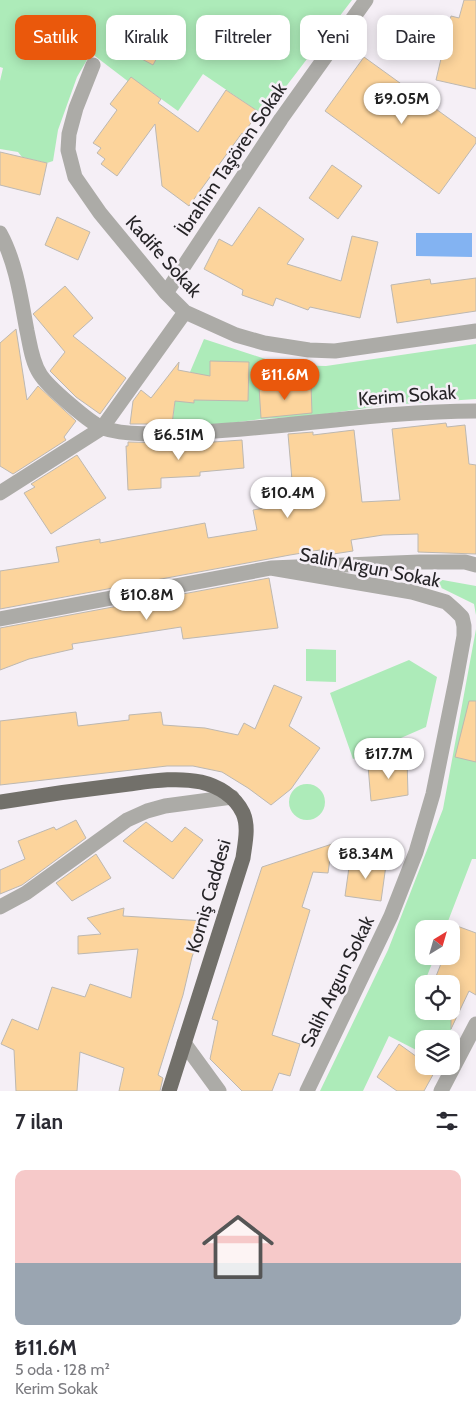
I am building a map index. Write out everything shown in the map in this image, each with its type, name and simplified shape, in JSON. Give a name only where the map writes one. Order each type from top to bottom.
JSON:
[{"type":"main road","points":[[0,802],[87,789],[180,780],[201,782],[218,788],[232,797]]},
{"type":"main road","name":"Korniş Caddesi","points":[[169,1091],[243,858],[246,823],[242,812],[232,797]]},
{"type":"street","name":"İbrahim Taşören Sokak","points":[[166,293],[281,119],[366,0]]},
{"type":"street","name":"Kadife Sokak","points":[[93,65],[76,108],[69,134],[68,150],[75,176],[100,213],[166,293],[185,312],[236,335],[264,343],[309,350],[335,351],[476,331]]},
{"type":"street","points":[[0,233],[11,262],[34,363],[40,375],[50,386],[102,428]]},
{"type":"street","points":[[0,493],[102,428],[185,312]]},
{"type":"street","name":"Kerim Sokak","points":[[102,428],[118,432],[143,433],[239,430],[382,417],[476,411]]},
{"type":"street","points":[[0,619],[271,568],[420,562],[465,562],[476,565]]},
{"type":"street","name":"Salih Argun Sokak","points":[[271,568],[432,597],[446,602],[455,610],[462,617],[464,626],[456,680],[433,794],[416,852],[391,916],[307,1091]]},
{"type":"street","points":[[0,907],[26,894],[127,820],[147,811],[166,806],[232,797]]},
{"type":"street","points":[[441,1091],[476,1024]]},
{"type":"street","points":[[184,1042],[219,1091]]},
{"type":"green space","points":[[0,0],[352,0],[341,15],[300,15],[300,60],[306,60],[265,114],[259,112],[203,74],[178,111],[146,88],[142,92],[96,57],[96,15],[15,15],[15,60],[87,60],[77,77],[58,130],[53,161],[47,163],[22,157],[18,152],[0,149],[0,81],[3,68],[0,67]]},
{"type":"green space","points":[[204,339],[284,365],[326,366],[476,344],[476,399],[387,405],[312,416],[261,419],[223,424],[172,426],[175,401],[197,374],[190,372]]},
{"type":"green space","points":[[415,575],[476,586],[476,615],[474,604]]},
{"type":"green space","points":[[476,629],[476,859],[472,859],[448,920],[415,920],[415,965],[431,965],[427,975],[415,975],[415,1020],[455,1020],[451,1030],[415,1030],[415,1049],[389,1036],[363,1091],[320,1091],[388,950],[443,809]]},
{"type":"green space","points":[[306,649],[336,650],[336,682],[306,681]]},
{"type":"green space","points":[[409,660],[437,677],[426,727],[353,759],[330,693]]},
{"type":"green space","points":[[307,784],[314,785],[320,789],[324,795],[324,809],[320,815],[314,819],[307,820],[300,819],[294,815],[290,809],[289,802],[290,795],[294,789],[300,785]]},
{"type":"water","points":[[416,233],[472,233],[472,257],[416,256]]},
{"type":"building","points":[[464,0],[476,0],[476,89],[436,80],[441,60],[453,60],[453,16],[459,18]]},
{"type":"building","points":[[367,59],[476,138],[476,143],[439,194],[325,111],[362,60]]},
{"type":"building","points":[[144,60],[156,60],[153,65]]},
{"type":"building","points":[[131,77],[161,99],[158,103],[198,132],[226,90],[259,112],[189,206],[162,186],[155,124],[117,176],[101,164],[105,159],[97,153],[101,148],[93,143],[117,110],[110,104]]},
{"type":"building","points":[[0,152],[47,163],[40,195],[0,185]]},
{"type":"building","points":[[332,165],[362,186],[338,219],[309,198]]},
{"type":"building","points":[[259,207],[304,239],[287,264],[341,281],[352,236],[378,242],[360,318],[310,307],[308,310],[276,298],[273,306],[242,295],[243,290],[204,269],[219,239],[232,246]]},
{"type":"building","points":[[57,217],[90,232],[78,260],[45,245]]},
{"type":"building","points":[[476,278],[476,311],[397,323],[391,285],[430,279],[431,284]]},
{"type":"building","points":[[65,286],[93,318],[73,336],[126,378],[100,414],[76,397],[50,371],[65,352],[33,314]]},
{"type":"building","points":[[16,329],[27,400],[38,386],[76,421],[64,437],[66,440],[13,474],[0,466],[0,343]]},
{"type":"building","points":[[210,361],[249,362],[248,401],[194,400],[194,403],[175,401],[172,424],[130,424],[133,401],[141,390],[151,398],[179,362],[178,370],[210,376]]},
{"type":"building","points":[[311,385],[312,413],[261,418],[259,387]]},
{"type":"building","points":[[446,423],[447,427],[465,425],[469,464],[476,465],[476,554],[418,552],[418,534],[383,535],[351,540],[353,551],[320,556],[320,550],[0,609],[0,571],[59,562],[56,547],[100,539],[100,543],[205,523],[208,538],[257,530],[253,510],[294,503],[288,434],[313,432],[313,435],[354,430],[362,502],[400,500],[392,429]]},
{"type":"building","points":[[242,440],[244,468],[200,472],[200,476],[161,478],[161,488],[128,490],[126,446],[128,446],[128,442],[170,443],[170,445]]},
{"type":"building","points":[[77,455],[106,498],[51,534],[24,493],[35,487],[31,484]]},
{"type":"building","points":[[269,578],[278,628],[183,639],[181,627],[72,644],[73,649],[29,659],[0,670],[0,628]]},
{"type":"building","points":[[274,685],[302,697],[289,726],[320,748],[291,789],[271,805],[222,772],[193,766],[167,766],[0,785],[0,721],[76,712],[78,726],[129,720],[129,715],[161,712],[163,725],[205,728],[238,735],[244,723],[255,729]]},
{"type":"building","points":[[469,701],[476,701],[476,762],[455,757]]},
{"type":"building","points":[[407,758],[408,795],[371,801],[368,766]]},
{"type":"building","points":[[76,820],[86,838],[22,885],[0,894],[0,870],[25,859],[18,841],[54,827],[56,830]]},
{"type":"building","points":[[146,822],[172,842],[185,827],[203,840],[173,879],[123,841]]},
{"type":"building","points":[[332,844],[328,873],[313,872],[302,907],[310,910],[272,1035],[300,1044],[290,1076],[279,1073],[272,1091],[242,1091],[210,1059],[218,1021],[212,1019],[262,867]]},
{"type":"building","points":[[96,854],[111,878],[72,901],[56,883]]},
{"type":"building","points":[[350,860],[386,865],[381,901],[345,896]]},
{"type":"building","points":[[124,908],[123,916],[205,921],[192,957],[183,995],[158,1075],[163,1078],[160,1091],[119,1091],[124,1068],[80,1052],[77,1091],[16,1091],[14,1050],[1,1044],[12,1019],[38,1030],[52,987],[85,997],[90,984],[131,998],[138,949],[78,954],[78,936],[101,934],[87,918]]},
{"type":"building","points":[[460,927],[476,933],[476,995],[469,991],[460,1010],[460,975],[437,975],[440,965],[460,965]]},
{"type":"building","points":[[451,1020],[455,1020],[451,1029]]},
{"type":"building","points":[[399,1044],[415,1056],[415,1075],[433,1075],[424,1091],[397,1091],[377,1077]]}]
